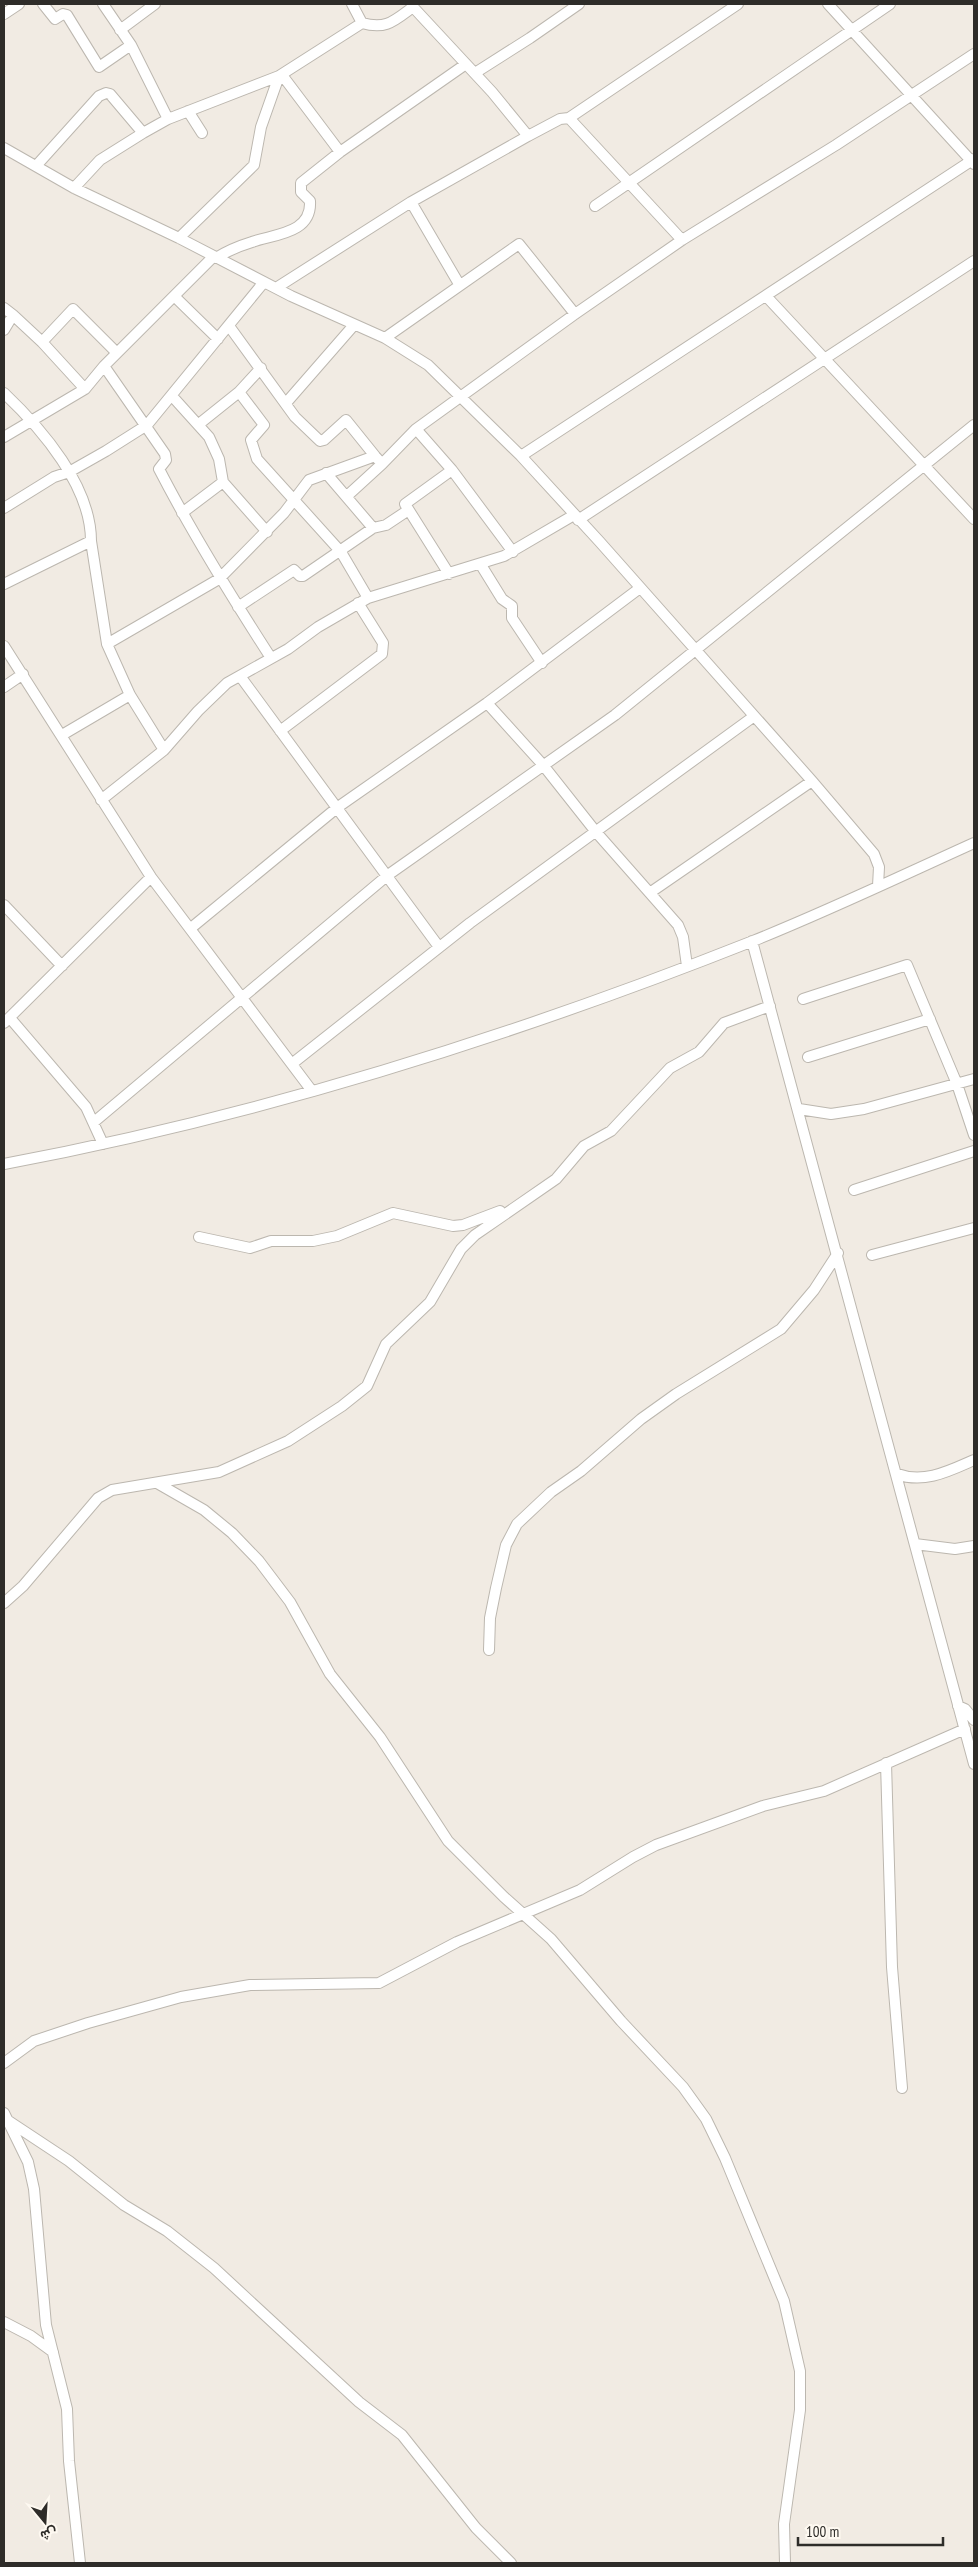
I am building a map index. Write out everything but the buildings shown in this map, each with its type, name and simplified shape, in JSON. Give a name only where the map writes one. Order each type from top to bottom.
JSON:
[{"type":"street","points":[[43,4],[55,19],[63,14],[67,15],[99,66],[131,45]]},
{"type":"street","points":[[103,4],[131,45],[168,119]]},
{"type":"street","points":[[120,30],[155,4]]},
{"type":"street","points":[[352,4],[362,23],[375,27],[384,26],[416,6],[528,136]]},
{"type":"street","points":[[475,73],[579,4]]},
{"type":"street","points":[[276,288],[411,202],[528,136],[560,119],[569,118],[738,4]]},
{"type":"street","points":[[521,456],[973,162],[828,4]]},
{"type":"street","points":[[595,206],[890,4]]},
{"type":"street","points":[[74,188],[100,160],[143,133],[168,119],[281,75],[362,23]]},
{"type":"street","points":[[347,496],[378,460],[458,396],[682,240],[844,140],[910,94],[974,54]]},
{"type":"street","points":[[4,437],[86,389],[116,352],[215,257],[252,242],[288,233],[299,226],[308,214],[310,205],[310,201],[301,192],[301,182],[340,152],[466,64]]},
{"type":"street","points":[[281,75],[340,152]]},
{"type":"street","points":[[179,238],[254,165],[261,127],[281,75]]},
{"type":"street","points":[[36,166],[99,96],[106,93],[110,94],[143,133]]},
{"type":"street","points":[[188,111],[202,133]]},
{"type":"street","points":[[569,118],[682,240]]},
{"type":"street","points":[[4,148],[74,188],[179,238],[276,288],[385,338],[428,365],[521,456],[812,781],[874,854],[879,867],[878,886]]},
{"type":"street","points":[[411,202],[459,284]]},
{"type":"street","points":[[385,338],[459,284],[519,244],[575,314]]},
{"type":"street","points":[[101,800],[164,750],[198,712],[228,683],[288,649],[318,627],[363,600],[481,565],[513,552],[576,517],[974,261]]},
{"type":"street","points":[[4,508],[54,476],[68,472],[147,425],[264,282]]},
{"type":"street","points":[[174,296],[218,339]]},
{"type":"street","points":[[766,296],[974,519]]},
{"type":"street","points":[[4,308],[42,342],[86,389]]},
{"type":"street","points":[[42,342],[73,309],[116,352]]},
{"type":"street","points":[[4,330],[13,315]]},
{"type":"street","points":[[286,403],[354,325]]},
{"type":"street","points":[[229,326],[297,418],[320,441],[324,440],[344,421],[348,421],[378,460]]},
{"type":"street","points":[[104,366],[147,425],[167,458],[159,469],[219,579],[271,658]]},
{"type":"street","points":[[199,424],[239,392],[261,368]]},
{"type":"street","points":[[239,392],[264,425],[251,440],[255,456],[341,552],[383,643],[382,654],[280,731]]},
{"type":"street","points":[[4,393],[33,420],[68,472],[89,514],[91,541],[107,644],[130,695],[164,750]]},
{"type":"street","points":[[172,396],[199,424],[215,449],[223,482],[267,532]]},
{"type":"street","points":[[94,1122],[388,875],[615,714],[974,425]]},
{"type":"street","points":[[416,429],[452,470],[513,552]]},
{"type":"street","points":[[107,644],[219,579],[267,532],[310,480],[326,473],[378,460]]},
{"type":"street","points":[[448,574],[407,511],[406,502],[452,470]]},
{"type":"street","points":[[326,473],[373,528]]},
{"type":"street","points":[[182,513],[223,482]]},
{"type":"street","points":[[238,607],[294,570],[300,576],[303,576],[341,552],[373,528],[386,525],[407,511]]},
{"type":"street","points":[[4,584],[91,541]]},
{"type":"street","points":[[481,565],[502,599],[512,606],[512,618],[542,663]]},
{"type":"street","points":[[191,928],[338,807],[487,703],[640,588]]},
{"type":"street","points":[[4,646],[151,877],[312,1091]]},
{"type":"street","points":[[4,687],[22,674]]},
{"type":"street","points":[[240,676],[388,875],[439,947]]},
{"type":"street","points":[[62,735],[130,695]]},
{"type":"street","points":[[487,703],[543,765],[596,832],[651,892],[678,925],[683,937],[688,966]]},
{"type":"street","points":[[293,1064],[439,947],[753,717]]},
{"type":"street","points":[[651,892],[812,781]]},
{"type":"street","points":[[4,1164],[103,1144],[312,1091],[490,1037],[752,941],[974,843]]},
{"type":"street","points":[[103,1144],[86,1107],[7,1020],[151,877]]},
{"type":"street","points":[[4,905],[62,966]]},
{"type":"street","points":[[752,941],[838,1253],[974,1764]]},
{"type":"street","points":[[803,999],[908,965],[957,1084],[974,1136]]},
{"type":"street","points":[[4,1603],[23,1586],[98,1498],[112,1490],[219,1472],[254,1458],[288,1441],[355,1396],[371,1380],[386,1344],[430,1302],[461,1249],[483,1228],[556,1179],[584,1146],[610,1131],[670,1068],[699,1052],[724,1023],[770,1006]]},
{"type":"street","points":[[808,1057],[930,1019]]},
{"type":"street","points":[[798,1109],[831,1114],[864,1109],[974,1079]]},
{"type":"street","points":[[854,1190],[974,1151]]},
{"type":"street","points":[[199,1237],[250,1248],[271,1241],[313,1241],[337,1236],[393,1212],[453,1226],[463,1225],[513,1207]]},
{"type":"street","points":[[872,1255],[974,1228]]},
{"type":"street","points":[[489,1650],[490,1618],[496,1588],[506,1545],[517,1524],[551,1492],[581,1471],[640,1419],[676,1394],[781,1329],[814,1290],[838,1253]]},
{"type":"street","points":[[897,1474],[914,1480],[929,1477],[974,1460]]},
{"type":"street","points":[[157,1483],[204,1510],[232,1533],[259,1560],[290,1602],[330,1674],[380,1737],[438,1828],[460,1854],[504,1897],[552,1939],[621,2021],[684,2087],[706,2120],[762,2246],[784,2301],[800,2371],[800,2410],[784,2524],[785,2563]]},
{"type":"street","points":[[915,1544],[955,1549],[974,1546]]},
{"type":"street","points":[[958,1706],[963,1707],[974,1720]]},
{"type":"street","points":[[4,2063],[14,2053],[34,2042],[124,2012],[190,1995],[250,1985],[379,1983],[457,1942],[523,1912],[590,1885],[633,1857],[656,1845],[763,1806],[824,1791],[965,1729]]},
{"type":"street","points":[[886,1763],[892,1967],[902,2088]]},
{"type":"street","points":[[5,2116],[22,2148],[31,2175],[46,2325],[67,2409],[69,2461],[80,2563]]},
{"type":"street","points":[[5,2116],[69,2161],[124,2205],[167,2231],[214,2268],[353,2396],[402,2435],[476,2528],[508,2562]]},
{"type":"street","points":[[4,2322],[31,2336],[53,2352]]}]
